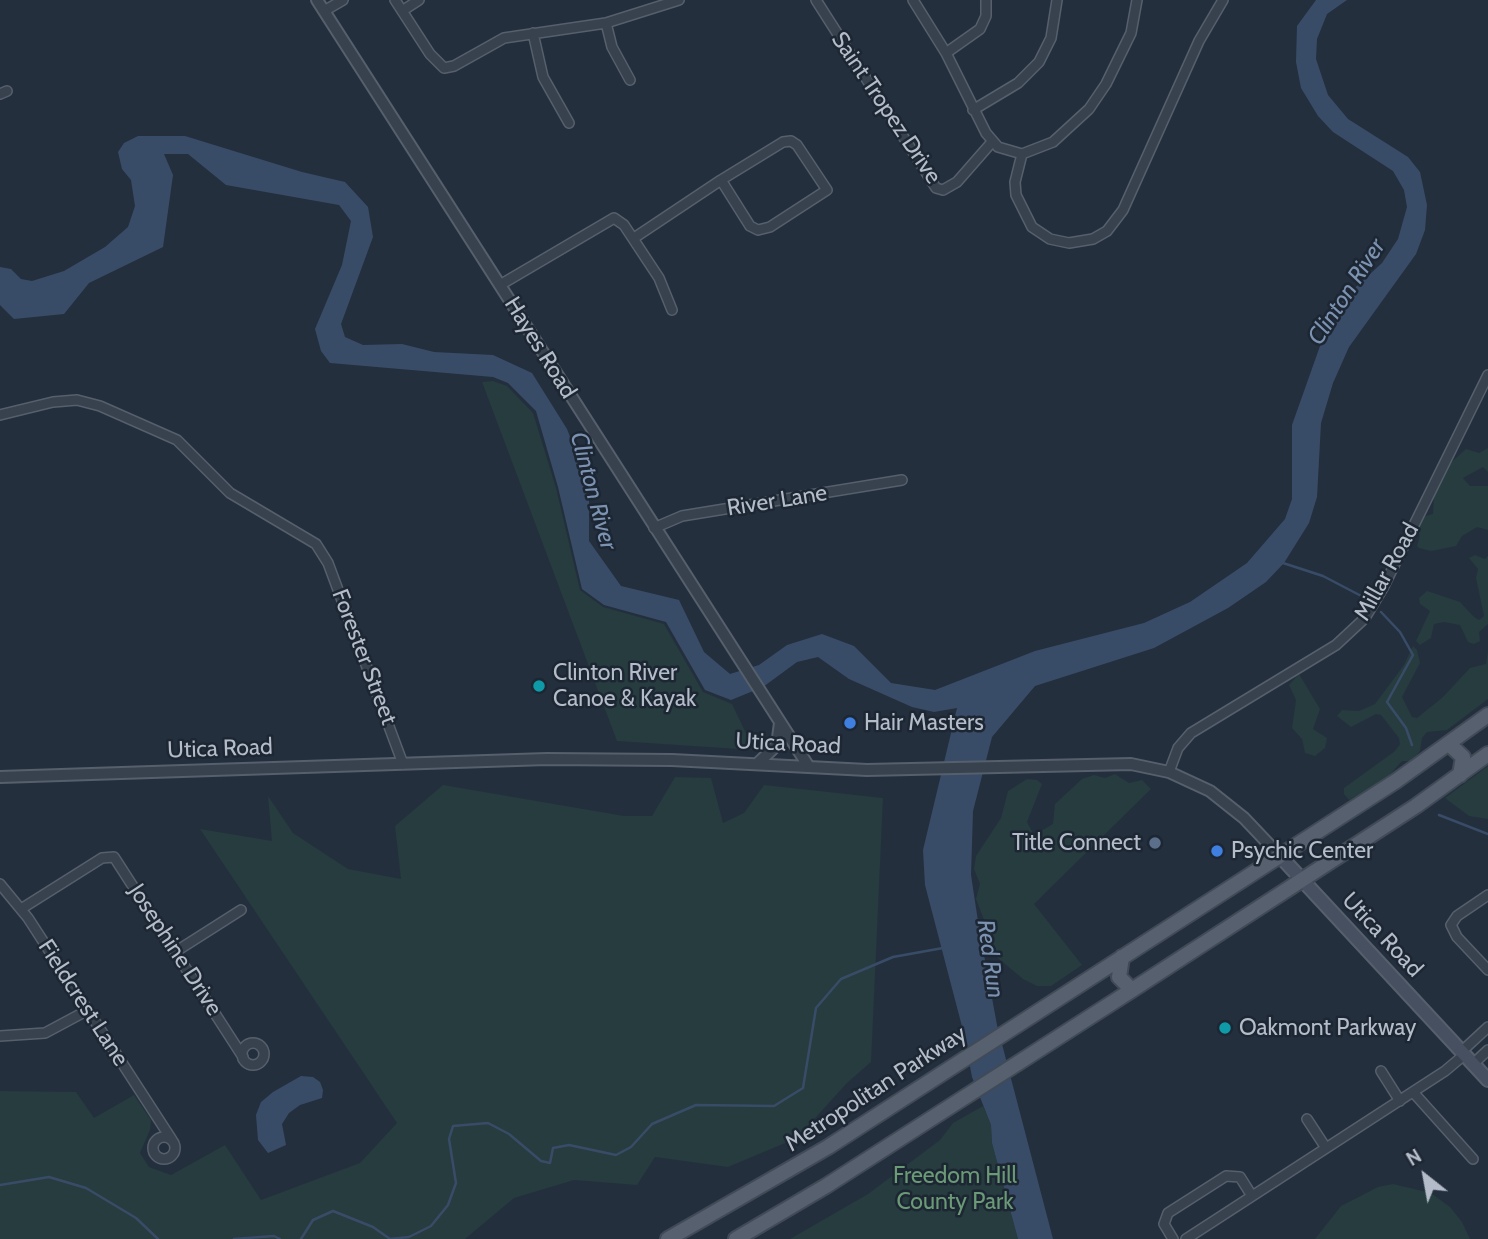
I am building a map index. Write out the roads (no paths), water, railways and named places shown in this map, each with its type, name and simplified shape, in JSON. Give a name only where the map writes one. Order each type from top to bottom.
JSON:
[{"type":"main road","name":"Metropolitan Parkway","points":[[675,1238],[790,1171],[1011,1030],[1280,856],[1488,715]]},
{"type":"main road","points":[[1448,744],[1463,757],[1460,775]]},
{"type":"main road","points":[[736,1239],[826,1186],[1132,990],[1488,754]]},
{"type":"main road","name":"Utica Road","points":[[1280,856],[1488,1080]]},
{"type":"main road","points":[[1122,957],[1119,977],[1132,990]]},
{"type":"street","name":"Hayes Road","points":[[317,0],[809,767]]},
{"type":"street","points":[[324,11],[343,0]]},
{"type":"street","points":[[395,0],[430,54],[444,68],[454,66],[496,41],[606,23],[679,0]]},
{"type":"street","points":[[402,11],[419,0]]},
{"type":"street","name":"Saint Tropez Drive","points":[[816,0],[936,188],[943,190],[957,181],[976,164],[992,142]]},
{"type":"street","points":[[913,0],[946,53],[973,110],[992,142],[1005,150],[1022,154],[1038,149],[1066,133],[1089,109],[1106,84],[1131,33],[1137,0]]},
{"type":"street","points":[[946,53],[980,29],[986,16],[986,0]]},
{"type":"street","points":[[973,110],[1018,83],[1038,62],[1051,38],[1057,0]]},
{"type":"street","points":[[1022,154],[1015,182],[1016,195],[1032,227],[1051,239],[1069,243],[1093,239],[1107,231],[1123,210],[1199,41],[1223,0]]},
{"type":"street","points":[[606,23],[612,47],[630,80]]},
{"type":"street","points":[[533,33],[542,77],[569,123]]},
{"type":"street","points":[[634,238],[721,180],[780,143],[791,141],[800,148],[827,190],[770,227],[758,230],[750,226],[721,180]]},
{"type":"street","points":[[500,285],[610,218],[620,219],[659,278],[672,310]]},
{"type":"street","name":"Millar Road","points":[[1169,772],[1178,748],[1191,733],[1336,645],[1365,618],[1383,588],[1488,375]]},
{"type":"street","name":"Forester Street","points":[[0,415],[53,402],[77,400],[100,406],[177,440],[230,493],[322,551],[403,764]]},
{"type":"street","name":"River Lane","points":[[654,528],[682,516],[902,480]]},
{"type":"street","points":[[758,763],[777,745],[780,723]]},
{"type":"street","name":"Utica Road","points":[[0,776],[547,759],[932,769],[1131,764],[1169,772],[1195,782],[1225,801],[1280,856]]},
{"type":"street","name":"Josephine Drive","points":[[22,909],[102,858],[114,857],[243,1057]]},
{"type":"street","name":"Fieldcrest Lane","points":[[0,884],[22,909],[172,1140]]},
{"type":"street","points":[[1488,895],[1457,916],[1451,925],[1457,937],[1488,970]]},
{"type":"street","points":[[175,952],[241,910]]},
{"type":"street","points":[[0,1036],[45,1033],[88,1010]]},
{"type":"street","points":[[1466,1057],[1488,1027]]},
{"type":"street","points":[[235,1043],[248,1044],[261,1046],[262,1060],[250,1065],[243,1057],[248,1044]]},
{"type":"street","points":[[1186,1239],[1466,1057],[1488,1050]]},
{"type":"street","points":[[1381,1071],[1400,1101]]},
{"type":"street","points":[[1413,1092],[1473,1159]]},
{"type":"street","points":[[1307,1119],[1326,1149]]},
{"type":"street","points":[[159,1139],[166,1137],[172,1140],[175,1152],[164,1159],[154,1151],[162,1125]]},
{"type":"street","points":[[1173,1239],[1164,1224],[1168,1213],[1226,1176],[1240,1177],[1252,1196]]},
{"type":"water","points":[[1316,0],[1347,0],[1327,14],[1317,39],[1316,59],[1328,95],[1348,119],[1408,157],[1420,172],[1427,205],[1425,230],[1416,254],[1349,347],[1333,383],[1321,423],[1317,497],[1309,523],[1284,563],[1266,582],[1228,608],[1154,648],[1035,686],[992,737],[973,811],[971,875],[997,1025],[1053,1239],[1018,1239],[992,1143],[991,1125],[972,1077],[964,1034],[925,885],[923,850],[957,708],[934,712],[912,707],[849,679],[818,657],[797,662],[763,687],[731,700],[705,690],[666,622],[604,605],[582,589],[558,487],[536,411],[508,383],[493,377],[330,363],[321,351],[315,329],[342,265],[351,221],[339,205],[226,185],[188,154],[164,154],[173,175],[163,247],[89,283],[64,314],[14,319],[0,305],[0,267],[11,269],[21,279],[32,281],[64,271],[105,247],[128,227],[135,206],[131,180],[122,169],[118,152],[124,143],[138,136],[185,136],[302,172],[345,182],[368,207],[373,237],[341,324],[345,337],[363,345],[402,344],[434,352],[493,355],[532,373],[567,429],[589,486],[589,541],[621,586],[679,600],[704,652],[730,674],[759,665],[787,645],[822,634],[854,646],[891,683],[935,690],[1035,651],[1144,623],[1190,602],[1247,563],[1285,519],[1292,499],[1292,425],[1325,332],[1345,297],[1382,263],[1398,239],[1407,207],[1404,190],[1393,171],[1333,132],[1318,116],[1301,88],[1296,62],[1297,26]]},
{"type":"water","points":[[301,1076],[313,1077],[320,1082],[322,1098],[300,1105],[289,1113],[282,1124],[286,1145],[268,1153],[258,1140],[256,1115],[261,1102]]},
{"type":"waterway","points":[[1283,563],[1323,576],[1367,599]]},
{"type":"waterway","points":[[1381,612],[1400,632],[1413,655],[1387,702],[1406,728],[1412,745]]},
{"type":"waterway","points":[[1439,815],[1488,834]]},
{"type":"waterway","points":[[301,1239],[313,1220],[333,1211],[373,1227],[390,1239],[409,1237],[431,1226],[448,1205],[456,1183],[449,1139],[453,1126],[488,1123],[509,1134],[541,1161],[550,1163],[553,1148],[569,1145],[616,1155],[631,1147],[652,1124],[696,1105],[774,1106],[803,1088],[816,1008],[841,979],[893,957],[943,948]]},
{"type":"waterway","points":[[0,1185],[49,1177],[86,1188],[136,1218],[158,1239]]},
{"type":"waterway","points":[[234,1239],[274,1236],[280,1239]]},
{"type":"place","name":"Clinton River Canoe & Kayak","points":[[539,686]]},
{"type":"place","name":"Hair Masters","points":[[850,723]]},
{"type":"place","name":"Title Connect","points":[[1155,843]]},
{"type":"place","name":"Psychic Center","points":[[1217,851]]},
{"type":"place","name":"Oakmont Parkway","points":[[1225,1028]]},
{"type":"water label","name":"Clinton River","points":[[1347,292]]},
{"type":"water label","name":"Clinton River","points":[[593,491]]},
{"type":"water label","name":"Red Run","points":[[990,959]]},
{"type":"park label","name":"Freedom Hill County Park","points":[[955,1189]]}]
